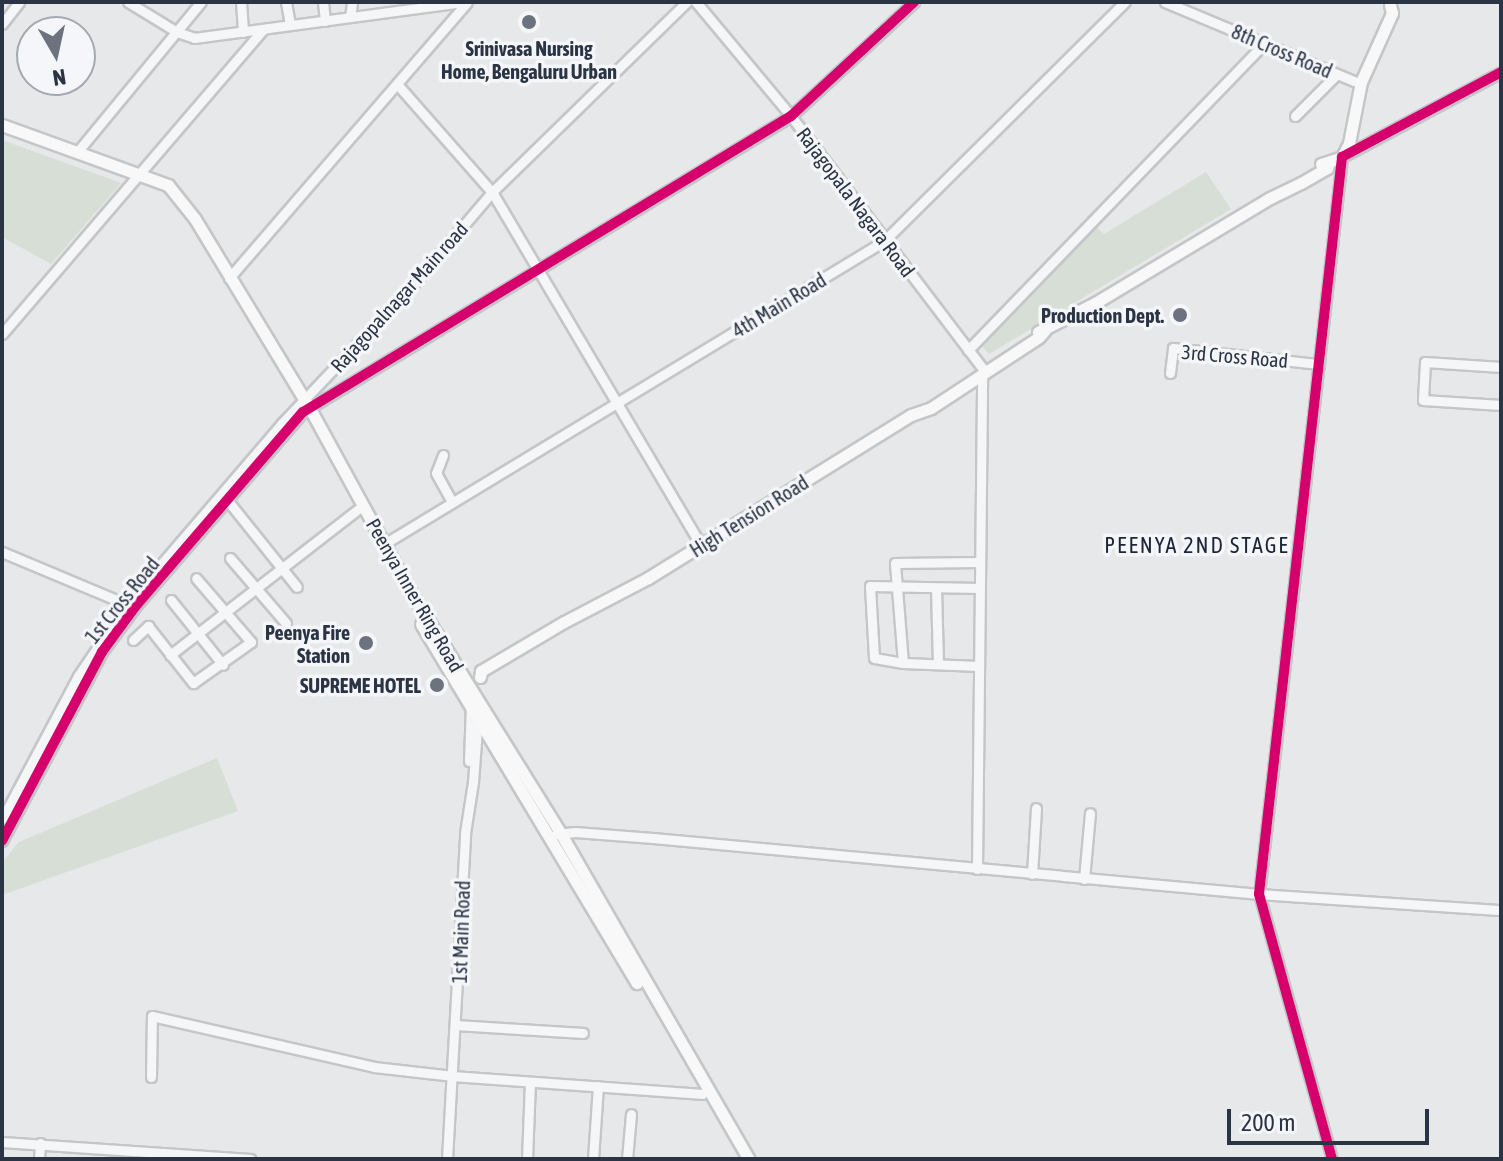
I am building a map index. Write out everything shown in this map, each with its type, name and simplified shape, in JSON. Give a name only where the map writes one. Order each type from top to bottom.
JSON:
[{"type":"main road","points":[[1343,151],[1342,141],[1354,81],[1384,10],[1391,4]]},
{"type":"main road","points":[[1343,151],[1349,143],[1361,82],[1392,13],[1391,4]]},
{"type":"main road","name":"Peenya Inner Ring Road","points":[[2,125],[78,151],[138,177],[163,190],[187,221],[304,406],[357,510],[749,1159]]},
{"type":"main road","name":"Peenya Inner Ring Road","points":[[2,131],[168,185],[195,219],[465,688]]},
{"type":"main road","name":"High Tension Road","points":[[465,688],[480,677],[481,671],[701,546],[926,408],[1045,330],[1270,198],[1271,193],[1329,162],[1343,151]]},
{"type":"main road","name":"Peenya Inner Ring Road","points":[[559,840],[741,1159]]},
{"type":"street","points":[[2,24],[19,2]]},
{"type":"street","points":[[128,2],[177,32],[194,38],[350,17],[385,7],[465,2]]},
{"type":"street","points":[[78,151],[201,2]]},
{"type":"street","points":[[241,2],[243,32]]},
{"type":"street","points":[[286,2],[290,25]]},
{"type":"street","points":[[323,2],[325,21]]},
{"type":"street","points":[[350,17],[352,2]]},
{"type":"street","points":[[229,278],[465,2]]},
{"type":"street","name":"Rajagopalnagar Main road","points":[[304,406],[492,192],[687,2]]},
{"type":"street","name":"Rajagopala Nagara Road","points":[[696,2],[791,116],[982,372]]},
{"type":"street","points":[[2,819],[78,676],[131,606],[304,406],[538,271],[791,116],[914,2]]},
{"type":"street","name":"4th Main Road","points":[[384,544],[884,241],[1125,2]]},
{"type":"street","name":"8th Cross Road","points":[[1165,2],[1354,81]]},
{"type":"street","points":[[2,334],[263,29]]},
{"type":"street","points":[[968,350],[1263,44]]},
{"type":"street","points":[[1332,1159],[1259,894],[1343,151],[1501,72]]},
{"type":"street","points":[[1295,116],[1326,89],[1337,74]]},
{"type":"street","points":[[397,84],[492,192],[701,546]]},
{"type":"street","name":"3rd Cross Road","points":[[1170,373],[1173,348],[1319,364]]},
{"type":"street","points":[[1501,367],[1425,362],[1423,400],[1501,405]]},
{"type":"street","points":[[977,869],[982,372]]},
{"type":"street","name":"1st Cross Road","points":[[2,841],[86,678],[131,606],[228,501],[304,406]]},
{"type":"street","points":[[443,455],[436,473],[452,502]]},
{"type":"street","points":[[228,501],[297,587]]},
{"type":"street","points":[[170,655],[357,510]]},
{"type":"street","points":[[2,552],[131,606]]},
{"type":"street","points":[[230,558],[286,623]]},
{"type":"street","points":[[903,663],[895,563],[980,562]]},
{"type":"street","points":[[133,640],[148,626],[193,683],[223,665],[251,642],[196,578]]},
{"type":"street","points":[[979,666],[903,663],[874,658],[870,586],[980,588]]},
{"type":"street","points":[[936,588],[938,664]]},
{"type":"street","points":[[171,600],[223,665]]},
{"type":"street","name":"1st Main Road","points":[[447,1159],[465,833],[471,789],[468,781],[477,707]]},
{"type":"street","points":[[1032,874],[1036,808]]},
{"type":"street","points":[[1084,879],[1090,813]]},
{"type":"street","points":[[559,840],[653,838],[1259,894],[1501,910]]},
{"type":"street","points":[[151,1077],[152,1016],[374,1067],[453,1076],[702,1094]]},
{"type":"street","points":[[456,1025],[583,1033]]},
{"type":"street","points":[[527,1159],[530,1082]]},
{"type":"street","points":[[593,1159],[598,1086]]},
{"type":"street","points":[[627,1159],[631,1114]]},
{"type":"street","points":[[2,1142],[75,1146],[125,1154],[250,1159]]},
{"type":"street","points":[[39,1159],[40,1143]]},
{"type":"street","points":[[75,1146],[75,1159]]},
{"type":"shaded area","points":[[2,140],[121,183],[51,264],[2,237]]},
{"type":"shaded area","points":[[1206,172],[1231,209],[989,354],[980,343],[1094,225],[1104,234]]},
{"type":"shaded area","points":[[217,758],[238,811],[2,895],[2,863],[19,842]]},
{"type":"cycle path","points":[[2,841],[102,652],[135,607],[303,412],[791,116],[914,2]]},
{"type":"cycle path","points":[[1332,1159],[1259,894],[1342,157],[1501,72]]},
{"type":"place","name":"Srinivasa Nursing Home, Bengaluru Urban","points":[[529,22]]},
{"type":"place","name":"Production Dept.","points":[[1180,315]]},
{"type":"place","name":"Peenya Fire Station","points":[[366,643]]},
{"type":"place","name":"SUPREME HOTEL","points":[[437,685]]},
{"type":"district","name":"PEENYA 2ND STAGE","points":[[1197,546]]}]
